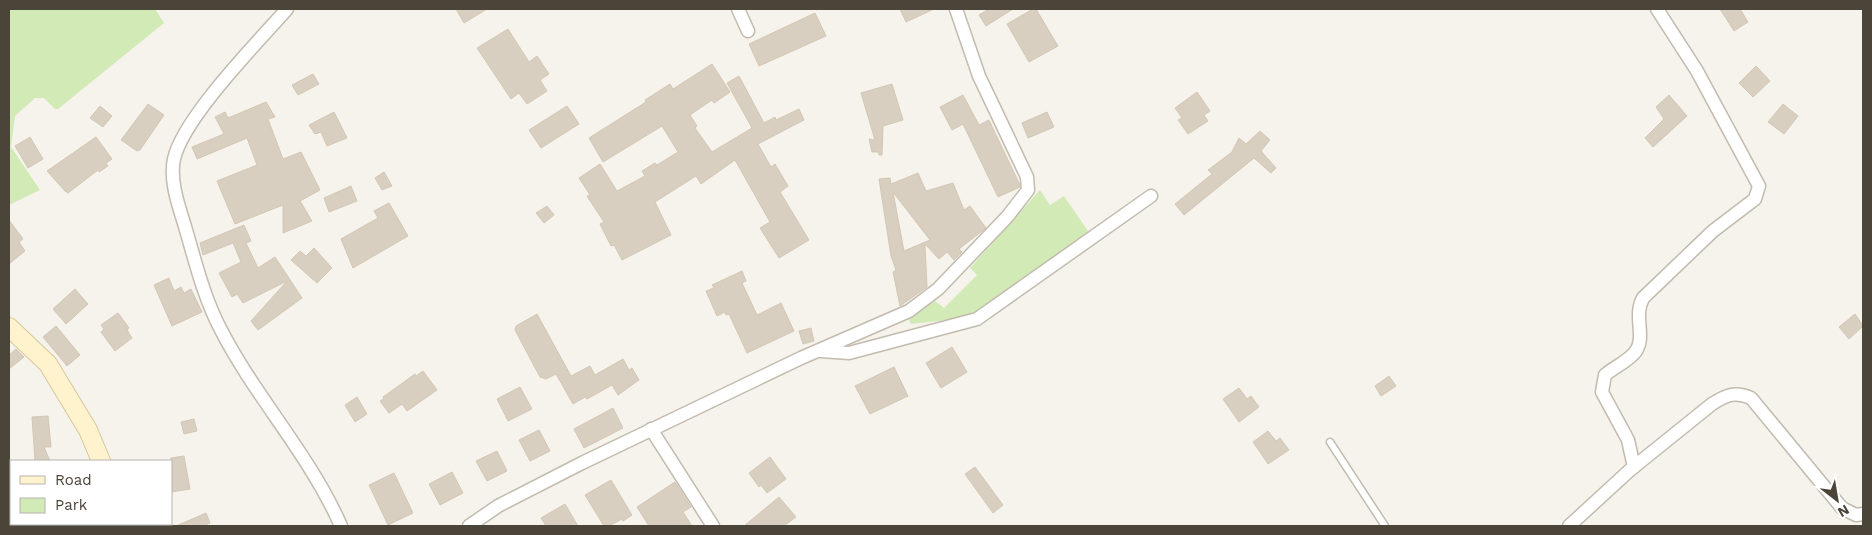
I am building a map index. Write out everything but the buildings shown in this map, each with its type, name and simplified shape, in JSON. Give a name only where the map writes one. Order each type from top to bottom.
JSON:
[{"type":"main road","points":[[9,327],[48,364],[88,430],[101,460]]},
{"type":"street","points":[[287,9],[197,114],[181,142],[174,159],[173,174],[178,204],[205,296],[221,330],[321,484],[341,526]]},
{"type":"street","points":[[738,9],[748,31]]},
{"type":"street","points":[[470,526],[498,506],[652,429],[909,311],[938,289],[1007,217],[1028,190],[1027,178],[979,76],[956,9]]},
{"type":"street","points":[[1634,467],[1628,440],[1602,392],[1605,375],[1636,351],[1640,336],[1638,306],[1643,298],[1713,231],[1755,199],[1759,193],[1759,186],[1715,103],[1657,9]]},
{"type":"street","points":[[819,351],[850,353],[977,319],[1151,196]]},
{"type":"street","points":[[1569,526],[1634,467],[1712,404],[1727,395],[1740,393],[1751,398],[1842,508],[1856,516],[1863,514]]},
{"type":"street","points":[[652,429],[713,526]]},
{"type":"lane","points":[[1330,442],[1384,526]]},
{"type":"green space","points":[[9,9],[155,9],[164,23],[58,109],[55,109],[44,98],[35,98],[15,116],[11,147],[40,190],[9,205]]},
{"type":"green space","points":[[1040,190],[1050,205],[1064,196],[1090,234],[1003,295],[970,315],[957,319],[911,324],[908,318],[935,301],[944,308],[977,275],[970,268]]}]
